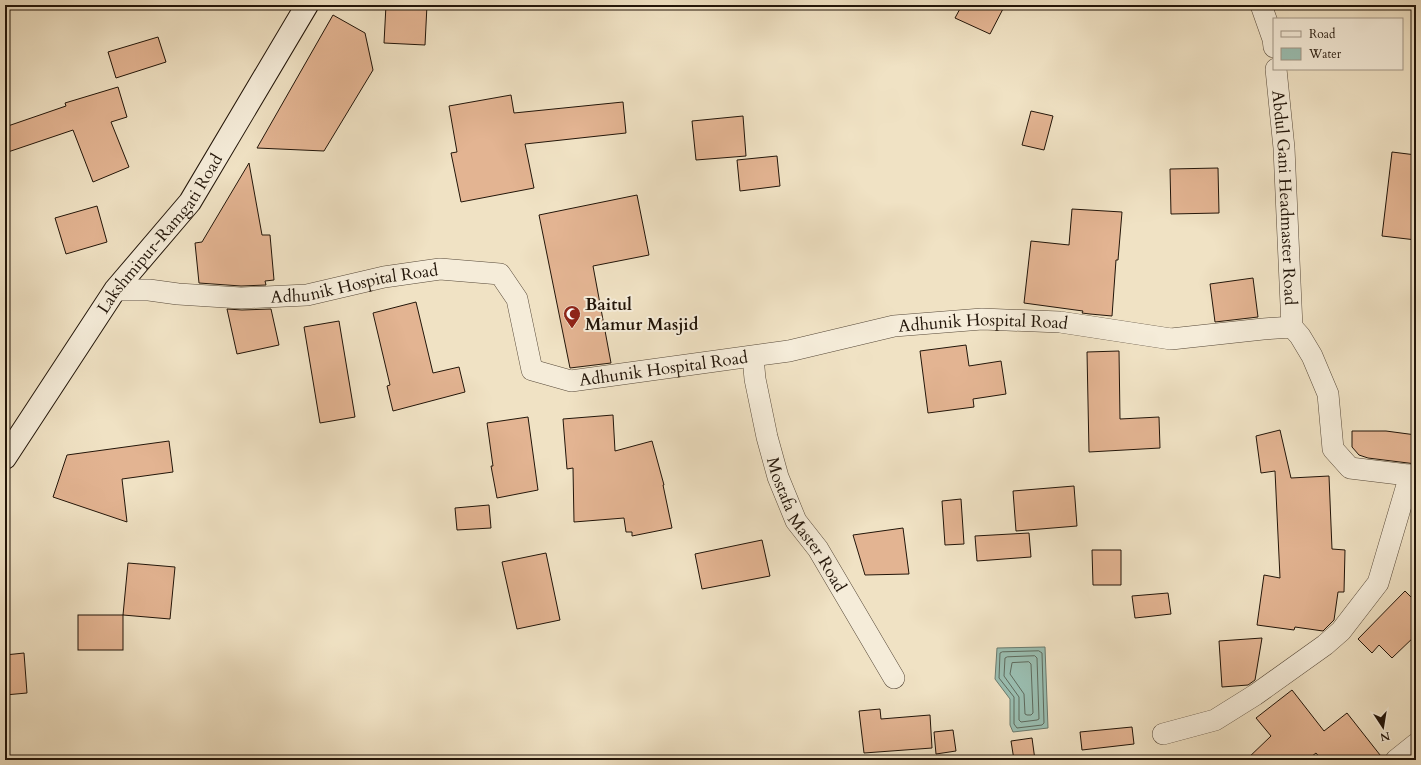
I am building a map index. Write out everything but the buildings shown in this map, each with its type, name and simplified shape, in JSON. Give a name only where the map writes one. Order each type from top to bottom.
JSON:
[{"type":"main road","name":"Lakshmipur-Ramgati Road","points":[[5,458],[115,290],[190,202],[307,5]]},
{"type":"street","points":[[1261,5],[1273,39]]},
{"type":"street","name":"Abdul Gani Headmaster Road","points":[[1276,70],[1284,148],[1292,327]]},
{"type":"street","name":"Adhunik Hospital Road","points":[[115,290],[149,290],[185,295],[241,298],[307,294],[384,277],[440,269],[500,274],[517,299],[532,370],[571,381],[754,357],[789,351],[894,326],[982,319],[1060,322],[1171,339],[1292,327]]},
{"type":"street","points":[[1163,734],[1215,720],[1262,690],[1325,645],[1341,631],[1378,584],[1413,476],[1350,468],[1333,449],[1328,394],[1312,356],[1300,336],[1292,327]]},
{"type":"street","name":"Mostafa Master Road","points":[[754,357],[755,379],[767,437],[778,477],[796,521],[818,549],[894,678]]},
{"type":"street","points":[[1396,760],[1416,744]]},
{"type":"water","points":[[1045,647],[1048,728],[1013,732],[1010,725],[1010,699],[995,679],[997,648]]},
{"type":"place","name":"Baitul Mamur Masjid","points":[[572,329]]}]
